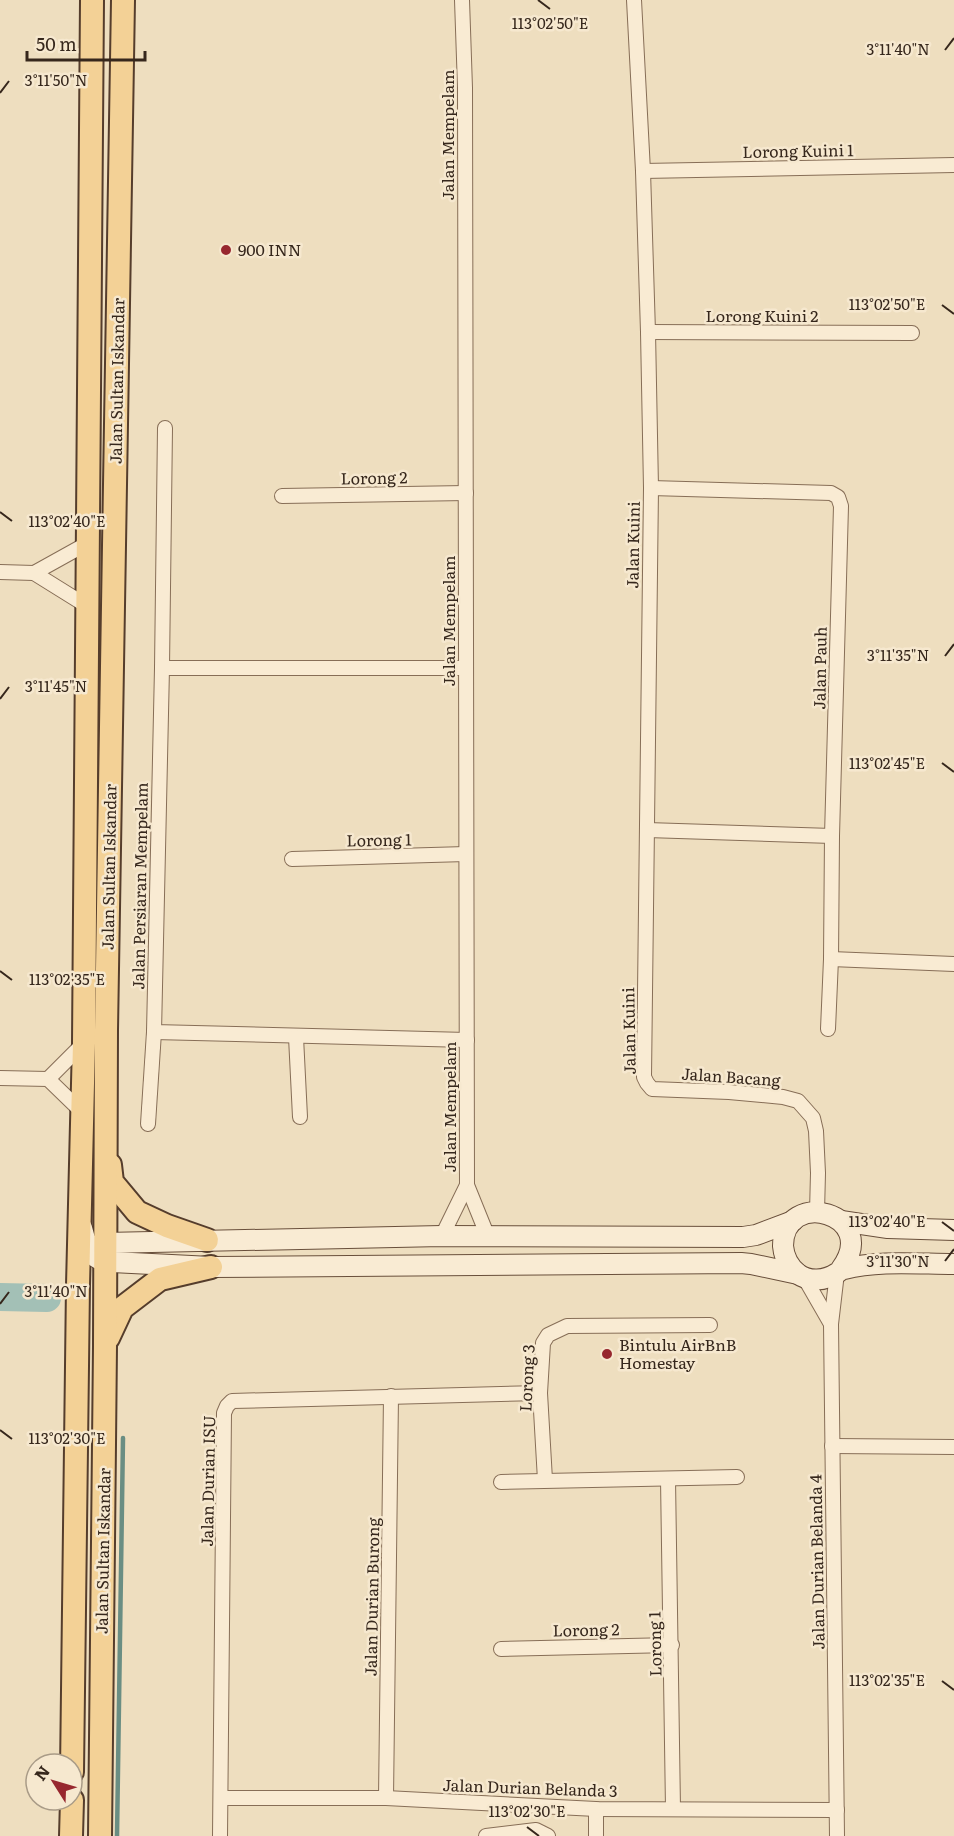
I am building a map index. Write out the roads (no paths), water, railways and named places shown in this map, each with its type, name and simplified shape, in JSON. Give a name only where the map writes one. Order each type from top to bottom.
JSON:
[{"type":"main road","points":[[72,1752],[78,1285],[84,1043],[92,3]]},
{"type":"main road","name":"Jalan Sultan Iskandar","points":[[100,1836],[105,1346],[100,1252],[106,1140],[106,1018],[123,3]]},
{"type":"main road","points":[[106,1140],[112,1182],[137,1212],[167,1226],[207,1240]]},
{"type":"main road","points":[[105,1346],[122,1308],[160,1279],[211,1267]]},
{"type":"main road","points":[[71,1836],[72,1812]]},
{"type":"street","name":"Jalan Mempelam","points":[[442,1236],[467,1185],[465,88],[462,0]]},
{"type":"street","name":"Jalan Kuini","points":[[634,0],[643,171],[651,488],[644,1077],[652,1089]]},
{"type":"street","name":"Lorong Kuini 1","points":[[643,171],[954,165]]},
{"type":"street","name":"Lorong Kuini 2","points":[[648,332],[912,333]]},
{"type":"street","name":"Jalan Persiaran Mempelam","points":[[148,1124],[154,1032],[165,428]]},
{"type":"street","name":"Jalan Pauh","points":[[651,488],[831,493],[838,497],[841,506],[828,1029]]},
{"type":"street","name":"Lorong 2","points":[[282,496],[466,493]]},
{"type":"street","points":[[34,573],[88,543]]},
{"type":"street","points":[[0,572],[34,573],[87,606]]},
{"type":"street","points":[[162,668],[466,668]]},
{"type":"street","points":[[647,831],[832,836]]},
{"type":"street","name":"Lorong 1","points":[[292,859],[466,855]]},
{"type":"street","points":[[831,959],[954,964]]},
{"type":"street","points":[[154,1032],[467,1040]]},
{"type":"street","points":[[296,1037],[300,1117]]},
{"type":"street","points":[[48,1079],[84,1043]]},
{"type":"street","points":[[0,1078],[48,1079],[81,1111]]},
{"type":"street","name":"Jalan Bacang","points":[[652,1089],[729,1092],[783,1097],[798,1101],[813,1118],[816,1131],[817,1212]]},
{"type":"street","points":[[467,1185],[488,1237]]},
{"type":"street","points":[[78,1285],[88,1256],[100,1252],[207,1240],[442,1236],[743,1237],[756,1235],[809,1213],[817,1212],[834,1216],[841,1221],[851,1240],[851,1251],[848,1261],[839,1271],[827,1278],[815,1280],[741,1263],[211,1267],[100,1252],[85,1240],[80,1219]]},
{"type":"street","points":[[793,1221],[784,1239],[783,1249],[786,1259],[791,1268],[801,1276],[831,1324]]},
{"type":"street","points":[[841,1221],[888,1228],[954,1230]]},
{"type":"street","points":[[839,1271],[884,1264],[954,1264]]},
{"type":"street","name":"Jalan Durian Belanda 4","points":[[837,1836],[831,1324],[839,1271]]},
{"type":"street","name":"Lorong 3","points":[[545,1480],[540,1393],[543,1343],[548,1335],[556,1329],[567,1326],[710,1325]]},
{"type":"street","name":"Jalan Durian ISU","points":[[220,1836],[224,1413],[226,1406],[232,1401],[540,1393]]},
{"type":"street","name":"Jalan Durian Burong","points":[[386,1798],[390,1396]]},
{"type":"street","points":[[832,1446],[954,1447]]},
{"type":"street","points":[[501,1482],[737,1477]]},
{"type":"street","name":"Lorong 1","points":[[668,1479],[673,1809]]},
{"type":"street","name":"Lorong 2","points":[[501,1649],[672,1645]]},
{"type":"street","name":"Jalan Durian Belanda 3","points":[[221,1798],[386,1798],[596,1809],[837,1810]]},
{"type":"street","points":[[596,1809],[596,1836]]},
{"type":"street","points":[[486,1836],[536,1830],[548,1836]]},
{"type":"waterway","points":[[0,1297],[47,1298]]},
{"type":"waterway","points":[[117,1836],[123,1438]]},
{"type":"place","name":"900 INN","points":[[226,250]]},
{"type":"place","name":"Bintulu AirBnB Homestay","points":[[607,1354]]}]
